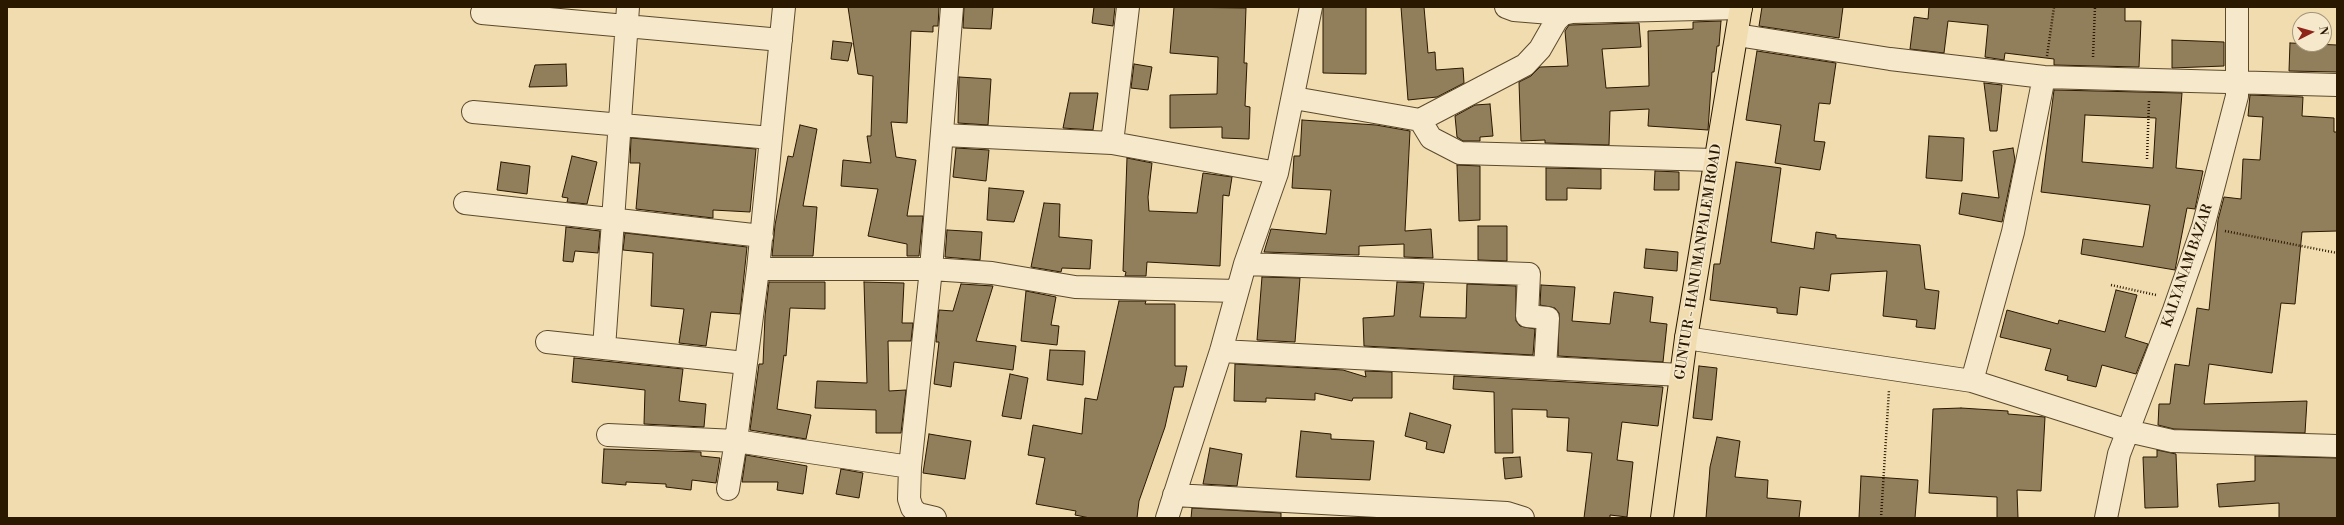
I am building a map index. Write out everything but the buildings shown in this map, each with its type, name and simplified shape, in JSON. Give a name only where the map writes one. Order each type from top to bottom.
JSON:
[{"type":"main road","name":"GUNTUR - HANUMANPALEM ROAD","points":[[1662,518],[1686,338],[1714,160],[1741,8]]},
{"type":"street","points":[[728,489],[736,441],[762,236],[784,7]]},
{"type":"street","points":[[935,518],[918,514],[912,508],[909,499],[910,467],[931,269],[943,135],[952,7]]},
{"type":"street","points":[[1112,143],[1128,7]]},
{"type":"street","points":[[1167,518],[1221,351],[1245,264],[1277,173],[1294,98],[1311,7]]},
{"type":"street","points":[[1506,7],[1514,10],[1563,14],[1572,12],[1741,8]]},
{"type":"street","name":"KALYANAM BAZAR","points":[[2106,518],[2119,454],[2178,299],[2203,227],[2237,96],[2237,7]]},
{"type":"street","points":[[482,13],[628,16],[781,40]]},
{"type":"street","points":[[1294,98],[1420,120],[1525,65],[1540,49],[1556,21],[1563,14]]},
{"type":"street","points":[[604,348],[628,16]]},
{"type":"street","points":[[1737,34],[1890,60],[2044,77],[2337,85]]},
{"type":"street","points":[[1972,381],[2013,232],[2044,77]]},
{"type":"street","points":[[473,112],[771,138]]},
{"type":"street","points":[[1420,120],[1432,138],[1460,154],[1714,160]]},
{"type":"street","points":[[943,135],[1112,143],[1277,173]]},
{"type":"street","points":[[465,202],[762,236]]},
{"type":"street","points":[[1245,264],[1529,274],[1527,316],[1548,318],[1545,368]]},
{"type":"street","points":[[758,269],[931,269],[1005,275],[1075,287],[1237,291]]},
{"type":"street","points":[[1686,338],[1972,381],[2128,431],[2184,442],[2337,446]]},
{"type":"street","points":[[547,342],[745,363]]},
{"type":"street","points":[[1221,351],[1681,375]]},
{"type":"street","points":[[608,435],[736,441],[910,467]]},
{"type":"street","points":[[1174,495],[1507,512],[1523,518]]},
{"type":"path","points":[[2044,77],[2054,7]]},
{"type":"path","points":[[2092,79],[2096,7]]},
{"type":"path","points":[[2147,160],[2150,81]]},
{"type":"path","points":[[2203,227],[2337,253]]},
{"type":"path","points":[[2111,285],[2178,299]]},
{"type":"path","points":[[1881,518],[1890,368]]}]
